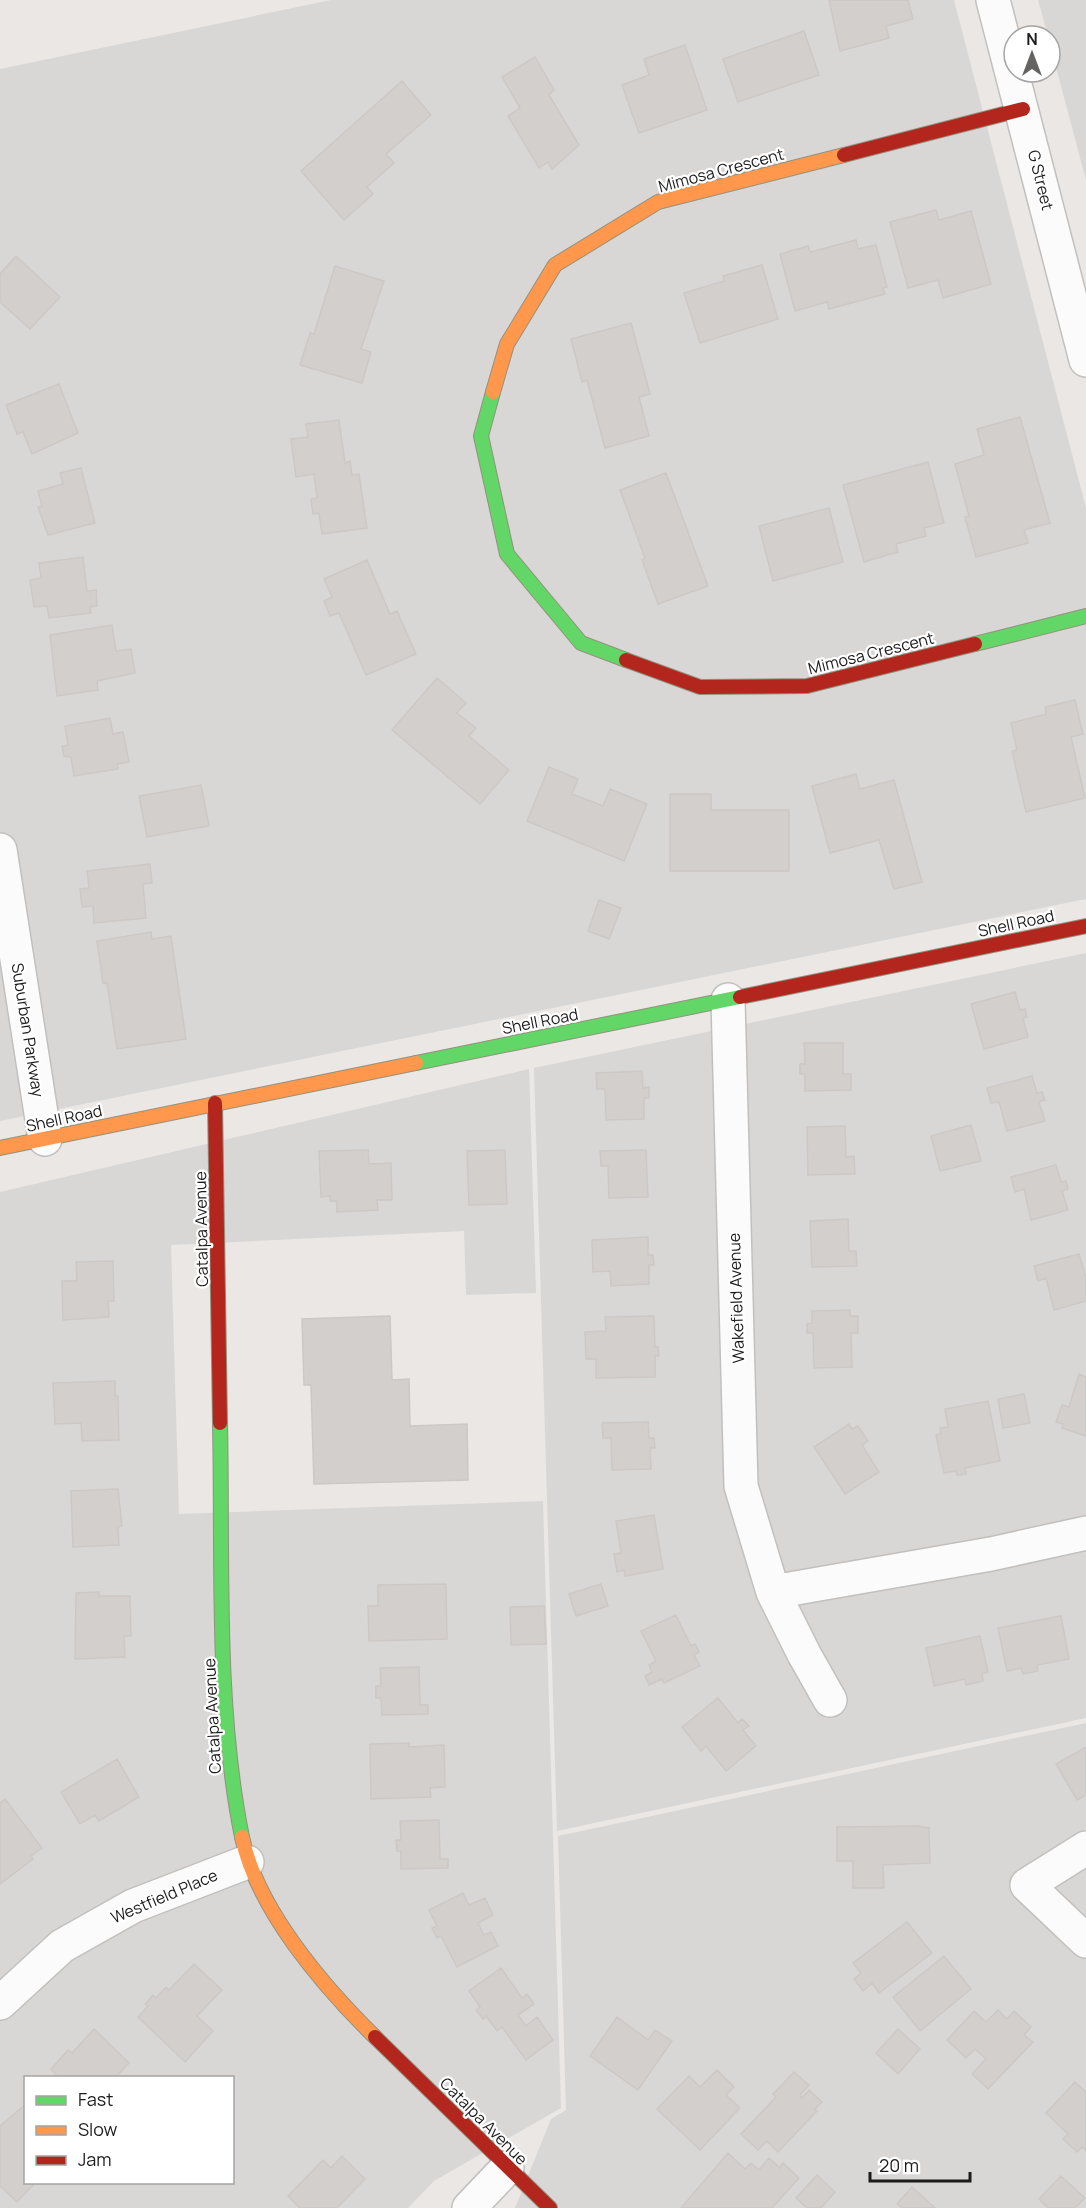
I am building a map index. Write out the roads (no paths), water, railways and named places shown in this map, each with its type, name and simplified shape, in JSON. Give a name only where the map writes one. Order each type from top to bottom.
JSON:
[{"type":"street","name":"G Street","points":[[993,0],[1086,360]]},
{"type":"street","name":"Mimosa Crescent","points":[[1023,109],[658,202],[555,265],[507,344],[481,436],[507,554],[581,643],[700,687],[807,686],[1086,616]]},
{"type":"street","name":"Suburban Parkway","points":[[0,850],[45,1139]]},
{"type":"street","name":"Shell Road","points":[[0,1148],[1086,926]]},
{"type":"street","name":"Wakefield Avenue","points":[[728,1000],[741,1486],[773,1592],[804,1654],[831,1700]]},
{"type":"street","name":"Catalpa Avenue","points":[[215,1104],[225,1699],[232,1788],[247,1862],[286,1932],[333,1996],[550,2208]]},
{"type":"street","points":[[773,1592],[991,1554],[1086,1533]]},
{"type":"street","points":[[1086,1848],[1027,1885],[1086,1941]]},
{"type":"street","name":"Westfield Place","points":[[0,2003],[62,1946],[133,1906],[247,1862]]},
{"type":"street","points":[[470,2208],[507,2168]]}]
